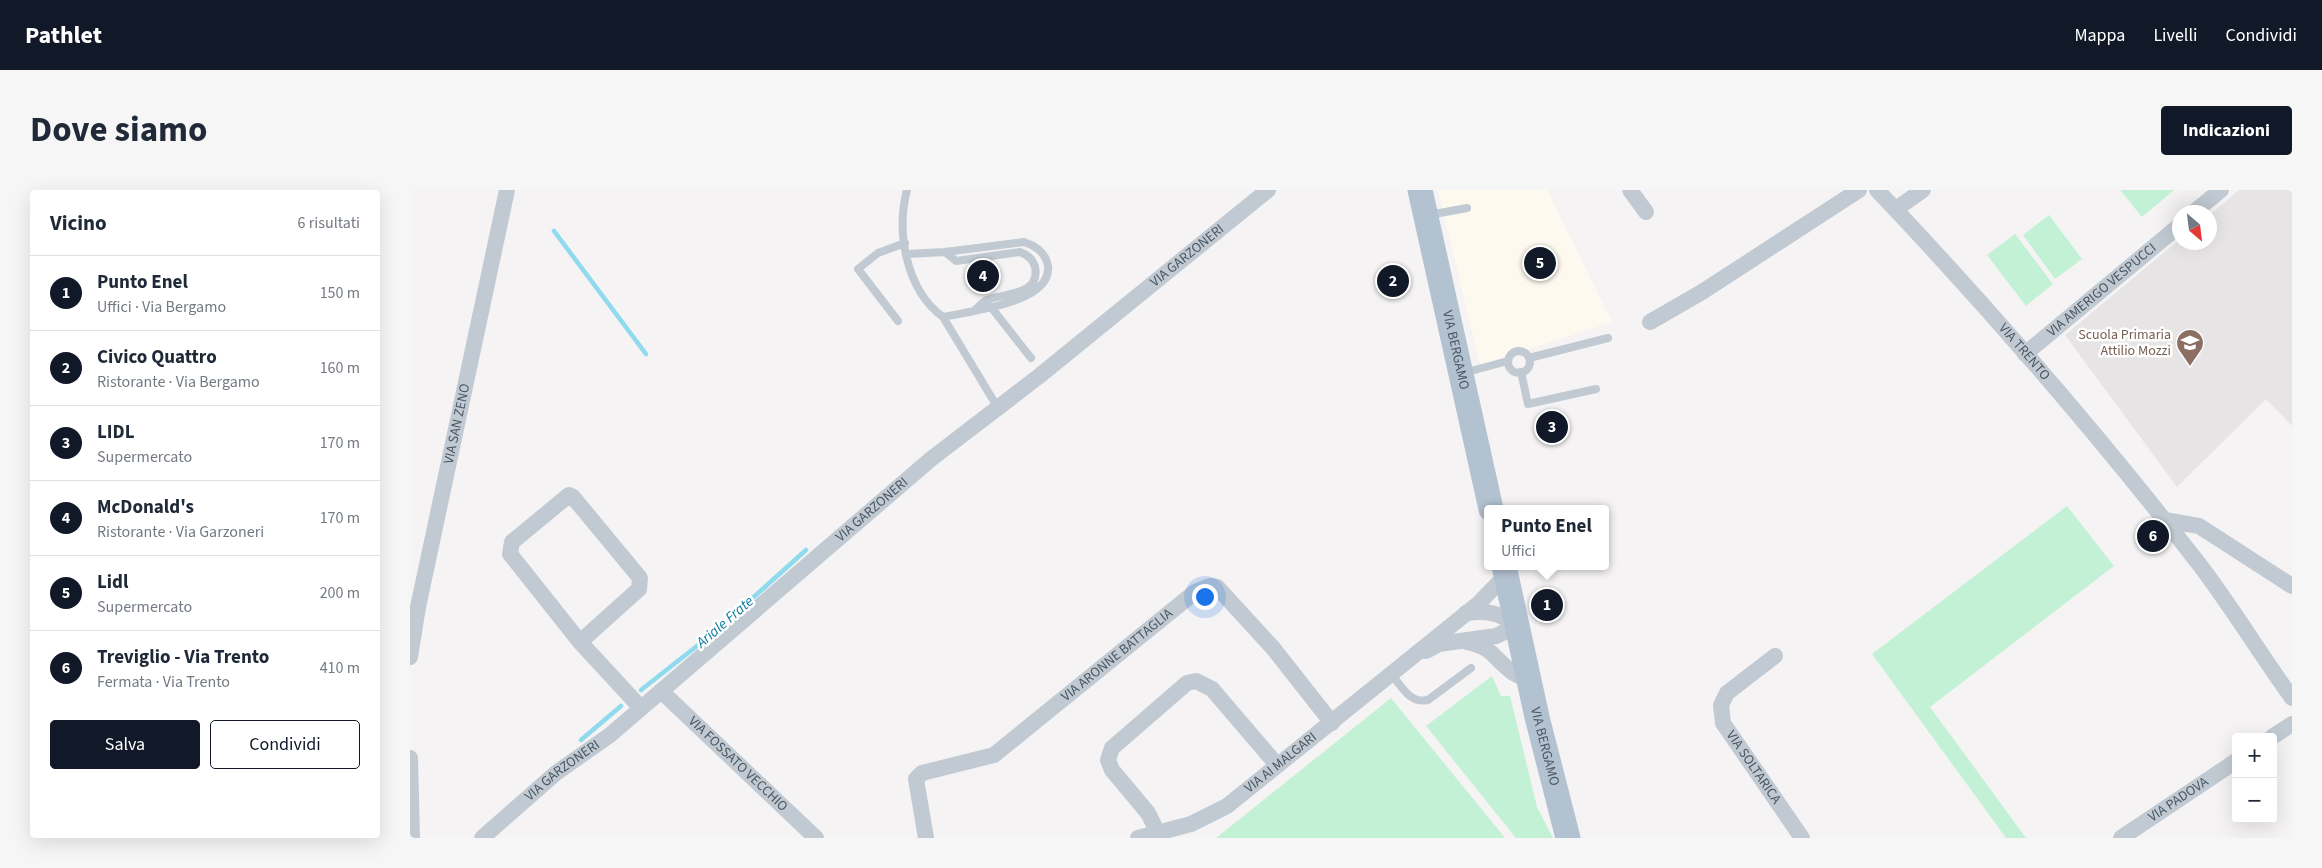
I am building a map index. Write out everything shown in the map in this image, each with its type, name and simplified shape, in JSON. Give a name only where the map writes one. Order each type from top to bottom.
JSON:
[{"type":"main road","name":"VIA BERGAMO","points":[[1420,190],[1490,505]]},
{"type":"main road","name":"VIA BERGAMO","points":[[1505,571],[1568,838]]},
{"type":"street","name":"VIA SAN ZENO","points":[[410,650],[506,190]]},
{"type":"street","name":"VIA GARZONERI","points":[[482,838],[556,773],[610,735],[931,459],[998,408],[1268,190]]},
{"type":"street","points":[[1630,190],[1646,212]]},
{"type":"street","points":[[1650,322],[1710,286],[1859,190]]},
{"type":"street","name":"VIA TRENTO","points":[[1877,190],[2025,354],[2164,520],[2200,565],[2292,698]]},
{"type":"street","points":[[1896,209],[1923,190]]},
{"type":"street","points":[[2203,205],[2221,190]]},
{"type":"street","name":"VIA AMERIGO VESPUCCI","points":[[2025,354],[2172,232]]},
{"type":"street","points":[[580,642],[639,589],[641,584],[640,578],[573,496],[569,495],[512,542],[510,554],[580,642],[640,708]]},
{"type":"street","points":[[2164,520],[2199,526],[2292,586]]},
{"type":"street","name":"VIA AI MALGARI","points":[[1138,838],[1191,824],[1217,813],[1316,734],[1332,724],[1490,595],[1505,571]]},
{"type":"street","name":"VIA ARONNE BATTAGLIA","points":[[926,838],[916,789],[916,780],[922,773],[994,755],[1195,592],[1210,586],[1217,587],[1273,648],[1332,724]]},
{"type":"street","points":[[1466,613],[1492,612],[1504,616],[1517,626]]},
{"type":"street","name":"VIA AI MALGARI","points":[[1409,660],[1439,644],[1496,636],[1517,626]]},
{"type":"street","name":"VIA AI MALGARI","points":[[1464,641],[1481,645],[1494,652],[1512,672],[1530,680]]},
{"type":"street","name":"VIA SOLTARICA","points":[[1775,656],[1727,692],[1721,705],[1723,723],[1802,838]]},
{"type":"street","points":[[1158,833],[1148,813],[1112,770],[1108,760],[1112,748],[1187,684],[1196,681],[1212,689],[1277,765]]},
{"type":"street","name":"VIA FOSSATO VECCHIO","points":[[661,691],[816,838]]},
{"type":"street","points":[[2277,734],[2292,724]]},
{"type":"street","points":[[410,758],[412,838]]},
{"type":"street","name":"VIA PADOVA","points":[[2121,838],[2232,764]]},
{"type":"lane","points":[[908,190],[902,210],[904,243],[915,283],[931,308],[944,317],[998,408]]},
{"type":"lane","points":[[1427,216],[1467,208]]},
{"type":"lane","points":[[907,254],[945,252],[1013,242],[1024,242],[1040,250],[1048,266],[1046,278],[1042,286],[1034,293],[991,307],[944,317]]},
{"type":"lane","points":[[898,321],[858,269],[878,253],[904,243]]},
{"type":"lane","points":[[945,252],[956,261],[1020,252],[1028,255],[1034,263],[1036,272],[1033,282],[1025,290],[985,301],[975,310]]},
{"type":"lane","points":[[991,307],[1031,358]]},
{"type":"lane","points":[[1529,358],[1608,338]]},
{"type":"lane","points":[[1522,372],[1512,370],[1508,361],[1511,354],[1524,353],[1529,358]]},
{"type":"lane","points":[[1522,372],[1528,367],[1529,358]]},
{"type":"lane","points":[[1461,373],[1508,361]]},
{"type":"lane","points":[[1522,372],[1528,404],[1596,389]]},
{"type":"lane","points":[[1392,675],[1408,695],[1423,701],[1428,700],[1471,668]]},
{"type":"shaded area","points":[[1438,190],[1547,190],[1612,322],[1480,365]]},
{"type":"shaded area","name":"Scuola Primaria Attilio Mozzi","points":[[2239,190],[2292,190],[2292,426],[2266,399],[2177,487],[2065,335],[2172,246],[2172,250],[2217,250],[2217,209]]},
{"type":"green space","points":[[2120,190],[2174,190],[2142,217]]},
{"type":"green space","points":[[2049,215],[2082,259],[2055,279],[2023,235]]},
{"type":"green space","points":[[2015,234],[2053,284],[2026,306],[1987,255]]},
{"type":"green space","points":[[2067,506],[2114,566],[1930,707],[2026,838],[2006,838],[1872,654]]},
{"type":"green space","points":[[1492,676],[1501,696],[1510,696],[1537,807],[1553,838],[1516,838],[1426,726]]},
{"type":"green space","points":[[1391,698],[1505,838],[1216,838]]},
{"type":"waterway","points":[[554,231],[646,354]]},
{"type":"waterway","name":"Ariale Frate","points":[[641,690],[716,631],[806,550]]},
{"type":"waterway","name":"Ariale Frate","points":[[581,740],[621,706]]},
{"type":"place","name":"Lidl","points":[[1540,263]]},
{"type":"place","name":"McDonald's","points":[[983,276]]},
{"type":"place","name":"Civico Quattro","points":[[1393,281]]},
{"type":"place","name":"Scuola Primaria Attilio Mozzi","points":[[2190,367]]},
{"type":"place","name":"LIDL","points":[[1552,427]]},
{"type":"place","name":"Treviglio - Via Trento","points":[[2153,536]]},
{"type":"place","name":"Punto Enel","points":[[1547,605]]}]
